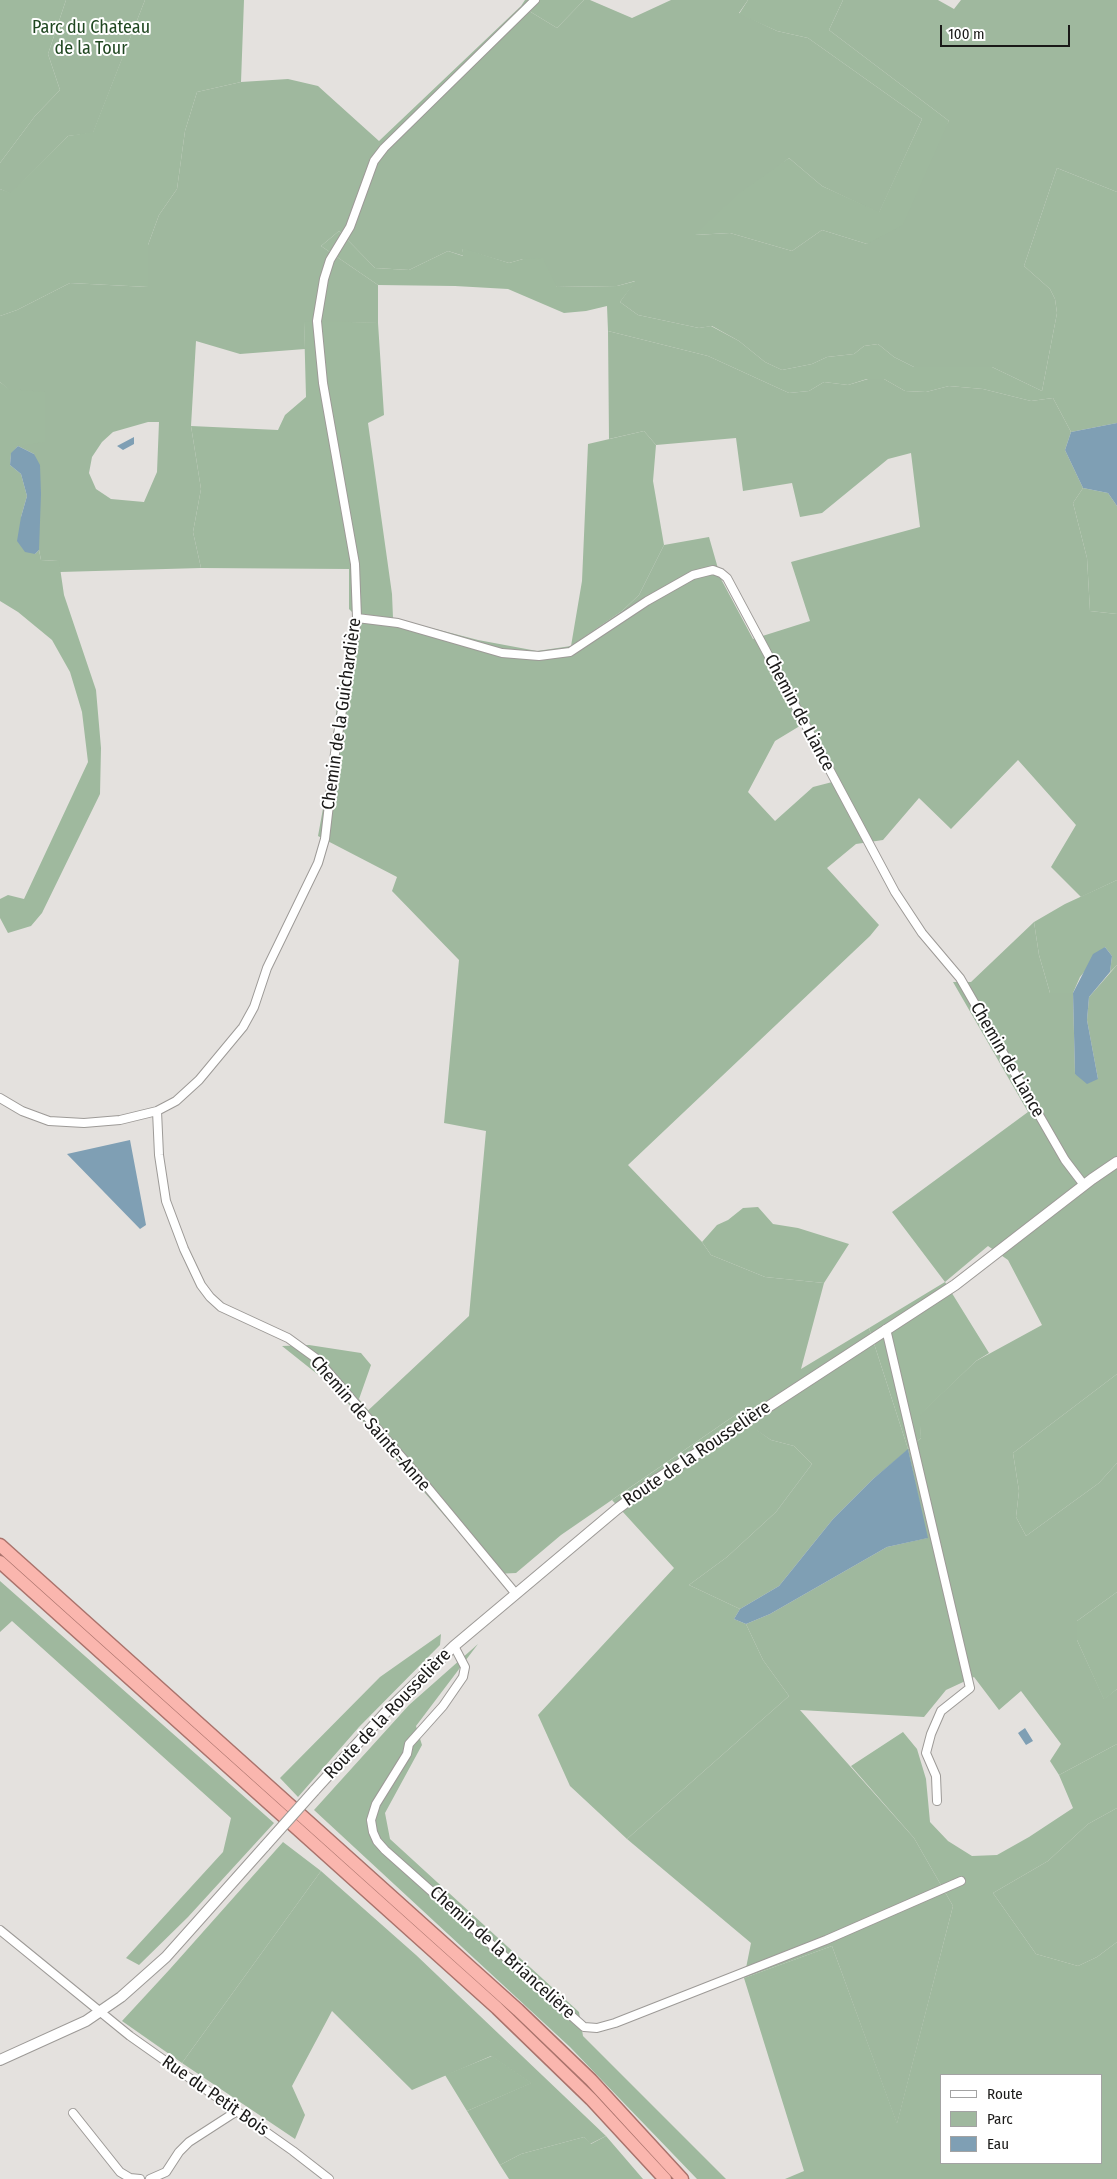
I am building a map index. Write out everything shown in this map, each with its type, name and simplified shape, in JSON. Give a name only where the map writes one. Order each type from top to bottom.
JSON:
[{"type":"highway","points":[[0,1545],[512,2004],[591,2080],[682,2179]]},
{"type":"highway","points":[[0,1562],[497,2008],[592,2099],[665,2179]]},
{"type":"street","name":"Chemin de la Guichardière","points":[[0,1098],[22,1112],[48,1121],[84,1123],[120,1120],[157,1111],[176,1101],[199,1080],[243,1027],[254,1007],[267,968],[318,863],[325,839],[335,753],[357,618],[355,564],[323,383],[317,321],[324,279],[330,260],[350,227],[374,161],[384,148],[535,0]]},
{"type":"street","name":"Chemin de Liance","points":[[357,618],[398,623],[502,653],[539,656],[570,652],[647,601],[693,575],[713,570],[722,573],[727,578],[895,892],[922,933],[960,978],[1065,1160],[1084,1185]]},
{"type":"street","name":"Chemin de Sainte-Anne","points":[[157,1111],[159,1155],[166,1201],[184,1249],[201,1285],[210,1298],[221,1307],[288,1338],[317,1359],[419,1477],[516,1594]]},
{"type":"street","name":"Route de la Rousselière","points":[[0,2060],[72,2029],[100,2012],[144,1978],[166,1957],[387,1712],[454,1646],[610,1514],[653,1482],[955,1284],[1117,1162]]},
{"type":"street","points":[[886,1329],[970,1688],[941,1711],[931,1734],[926,1753],[936,1776],[937,1801]]},
{"type":"street","name":"Chemin de la Briancelière","points":[[454,1646],[465,1667],[462,1677],[443,1706],[409,1744],[408,1754],[376,1804],[371,1820],[373,1832],[377,1841],[385,1850],[584,2027],[596,2028],[615,2023],[826,1940],[961,1881]]},
{"type":"street","name":"Rue du Petit Bois","points":[[0,1930],[130,2036],[237,2111],[329,2179]]},
{"type":"street","points":[[150,2179],[166,2172],[178,2152],[189,2142],[237,2111]]},
{"type":"street","points":[[72,2113],[120,2172],[130,2178],[140,2179]]},
{"type":"green space","points":[[0,0],[66,0],[48,54],[60,90],[35,116],[0,163]]},
{"type":"green space","name":"Parc du Chateau de la Tour","points":[[66,0],[145,0],[93,133],[68,136],[11,194],[0,189],[0,163],[35,116],[60,90],[48,54]]},
{"type":"green space","points":[[145,0],[244,0],[241,82],[197,92],[185,131],[177,189],[159,215],[148,245],[148,287],[70,283],[17,310],[0,316],[0,189],[11,193],[68,136],[93,132]]},
{"type":"green space","points":[[525,0],[584,0],[557,28],[521,6]]},
{"type":"green space","points":[[584,0],[590,0],[632,18],[671,0],[748,0],[739,13],[777,31],[808,38],[922,119],[879,213],[822,186],[789,158],[695,235],[730,233],[792,251],[822,230],[867,244],[949,121],[829,30],[843,0],[938,0],[954,9],[961,0],[1117,0],[1117,192],[1057,168],[1024,266],[1050,289],[1055,299],[1057,313],[1042,391],[992,367],[914,367],[894,357],[878,344],[864,346],[854,354],[827,357],[812,364],[782,370],[765,362],[739,341],[712,326],[699,328],[638,315],[620,302],[635,281],[617,286],[557,287],[523,259],[509,263],[462,249],[464,256],[448,251],[409,270],[375,268],[339,231],[321,246],[378,285],[378,323],[304,322],[305,349],[240,354],[196,341],[191,426],[201,489],[193,532],[201,568],[60,572],[58,561],[41,560],[34,454],[18,446],[8,389],[0,382],[0,316],[17,310],[70,283],[148,287],[148,245],[159,215],[177,189],[185,131],[197,92],[241,82],[288,79],[318,86],[379,141],[521,6],[557,28]],"holes":[[[148,422],[159,422],[157,472],[144,502],[111,499],[96,489],[89,473],[92,457],[102,442],[113,432]]]},
{"type":"green space","points":[[748,0],[843,0],[829,30],[949,121],[903,225],[867,244],[822,230],[792,251],[730,233],[694,235],[739,193],[789,158],[822,186],[879,212],[922,119],[808,38],[777,31],[739,14]]},
{"type":"green space","points":[[1057,168],[1117,192],[1117,423],[1071,432],[1053,398],[1031,401],[983,389],[949,386],[926,392],[905,391],[884,379],[867,379],[848,385],[824,382],[809,391],[789,393],[708,356],[608,331],[607,306],[586,311],[564,313],[508,289],[378,285],[321,246],[339,231],[375,268],[409,270],[448,251],[463,256],[462,248],[509,263],[523,259],[543,258],[557,287],[617,286],[636,281],[620,302],[638,315],[699,328],[711,326],[739,341],[765,362],[782,370],[812,364],[827,357],[854,354],[864,346],[878,344],[894,357],[914,367],[992,367],[1042,391],[1057,313],[1055,299],[1050,289],[1024,266]]},
{"type":"green space","points":[[304,322],[378,323],[384,415],[368,423],[392,594],[393,618],[353,613],[349,609],[349,569],[201,568],[193,532],[201,489],[191,426],[278,430],[285,415],[306,397]]},
{"type":"green space","points":[[608,331],[708,356],[789,393],[809,391],[824,382],[848,385],[868,379],[884,379],[905,391],[926,392],[949,386],[983,389],[1031,401],[1053,398],[1071,432],[1065,450],[1083,488],[1073,503],[1087,558],[1090,611],[1117,614],[1117,880],[1081,897],[1051,867],[1076,825],[1018,760],[951,829],[919,798],[883,840],[856,844],[827,868],[879,925],[870,936],[628,1165],[702,1242],[711,1255],[765,1277],[824,1283],[801,1369],[869,1328],[908,1449],[921,1438],[919,1415],[976,1361],[1042,1325],[1008,1260],[988,1246],[945,1282],[892,1212],[1028,1112],[953,982],[971,982],[1034,922],[1039,955],[1050,993],[1073,993],[1075,1074],[1098,1079],[1087,1020],[1089,997],[1117,965],[1117,1374],[1013,1453],[1019,1491],[1016,1517],[1026,1536],[1099,1483],[1117,1463],[1117,1592],[1077,1621],[1077,1640],[1104,1699],[1117,1689],[1117,1744],[1059,1775],[1050,1761],[1061,1744],[1021,1691],[999,1710],[974,1677],[946,1690],[924,1717],[800,1710],[914,1838],[953,1906],[897,2124],[832,1946],[744,1978],[751,1943],[627,1839],[789,1696],[763,1660],[746,1624],[770,1614],[887,1547],[927,1538],[908,1450],[873,1479],[833,1519],[779,1586],[740,1609],[689,1585],[727,1557],[776,1512],[812,1464],[794,1446],[771,1440],[756,1430],[741,1411],[561,1535],[516,1573],[495,1574],[360,1418],[469,1316],[486,1131],[444,1123],[459,960],[392,891],[397,877],[318,836],[326,792],[338,698],[353,613],[393,618],[478,640],[537,651],[571,646],[622,611],[639,595],[664,545],[709,537],[721,579],[753,639],[810,621],[791,562],[920,527],[911,453],[888,459],[822,513],[800,517],[792,483],[743,491],[736,438],[656,445],[644,431],[609,439]],"holes":[[[808,721],[840,780],[813,787],[775,821],[748,792],[775,741]]]},
{"type":"green space","points":[[0,382],[9,389],[45,392],[45,442],[18,446],[11,454],[10,465],[21,474],[27,496],[21,517],[35,554],[39,550],[41,560],[59,561],[64,595],[96,690],[101,748],[100,794],[42,913],[31,926],[8,933],[0,918],[0,899],[8,895],[24,899],[88,762],[82,712],[70,672],[52,640],[18,612],[0,601]]},
{"type":"green space","points":[[644,431],[656,445],[653,481],[664,545],[639,595],[622,611],[571,646],[582,581],[588,444]]},
{"type":"green space","points":[[1083,488],[1108,493],[1117,506],[1117,614],[1090,611],[1087,558],[1073,503]]},
{"type":"green space","points":[[1117,880],[1117,965],[1110,972],[1112,956],[1105,947],[1080,977],[1073,993],[1050,993],[1039,955],[1034,922],[1065,904]]},
{"type":"green space","points":[[758,1207],[773,1224],[798,1228],[849,1244],[824,1283],[765,1277],[711,1255],[702,1242],[717,1225],[728,1220],[743,1208]]},
{"type":"green space","points":[[945,1282],[989,1353],[976,1361],[920,1415],[921,1438],[908,1449],[869,1328]]},
{"type":"green space","points":[[309,1345],[361,1353],[371,1365],[359,1399],[368,1410],[360,1418],[336,1389],[282,1346]]},
{"type":"green space","points":[[1117,1374],[1117,1463],[1099,1483],[1026,1536],[1016,1517],[1019,1491],[1013,1453]]},
{"type":"green space","points":[[741,1411],[757,1430],[771,1440],[794,1446],[812,1464],[776,1512],[727,1557],[689,1585],[740,1609],[734,1619],[746,1624],[763,1660],[789,1696],[627,1839],[570,1786],[538,1715],[674,1568],[612,1500]]},
{"type":"green space","points":[[0,1581],[274,1823],[188,1917],[139,1965],[126,1958],[223,1852],[231,1818],[12,1621],[0,1632]]},
{"type":"green space","points":[[1117,1592],[1117,1689],[1104,1700],[1077,1640],[1077,1621]]},
{"type":"green space","points":[[441,1634],[440,1645],[359,1727],[298,1797],[280,1778],[380,1677]]},
{"type":"green space","points":[[478,1644],[416,1726],[422,1745],[385,1813],[390,1839],[579,2012],[583,2036],[726,2179],[697,2179],[570,2047],[314,1810],[409,1705]]},
{"type":"green space","points":[[903,1732],[917,1749],[926,1779],[930,1822],[948,1841],[972,1856],[997,1855],[1029,1837],[1073,1808],[1059,1775],[1117,1744],[1117,1808],[1088,1824],[1048,1861],[993,1893],[1036,1954],[1078,1966],[1097,1957],[1117,1942],[1117,2179],[785,2179],[804,2171],[744,1978],[832,1946],[897,2123],[953,1906],[914,1838],[851,1766]]},
{"type":"green space","points":[[1117,1808],[1117,1942],[1097,1957],[1078,1966],[1036,1954],[993,1893],[1048,1861],[1088,1824]]},
{"type":"green space","points":[[283,1842],[321,1871],[182,2063],[122,2021]]},
{"type":"green space","points":[[321,1871],[416,1955],[606,2136],[590,2144],[584,2137],[521,2154],[500,2165],[467,2111],[531,2083],[491,2056],[412,2090],[332,2011],[292,2086],[305,2115],[295,2139],[182,2063]]},
{"type":"green space","points":[[492,2056],[532,2083],[467,2111],[445,2075]]},
{"type":"green space","points":[[606,2136],[643,2179],[509,2179],[500,2165],[521,2154],[584,2137],[591,2144]]},
{"type":"water","points":[[1117,423],[1117,506],[1108,493],[1083,488],[1065,450],[1071,432]]},
{"type":"water","points":[[134,437],[134,444],[123,450],[117,446]]},
{"type":"water","points":[[18,446],[34,454],[40,465],[39,550],[35,554],[25,552],[17,541],[27,496],[21,474],[10,465],[11,453]]},
{"type":"water","points":[[1105,947],[1112,956],[1110,972],[1089,997],[1087,1020],[1098,1079],[1087,1084],[1075,1074],[1073,993],[1093,954]]},
{"type":"water","points":[[130,1140],[146,1225],[140,1229],[67,1154]]},
{"type":"water","points":[[908,1449],[928,1538],[887,1547],[770,1614],[746,1624],[734,1619],[740,1609],[779,1586],[833,1519],[873,1479]]},
{"type":"water","points":[[1025,1728],[1033,1741],[1026,1745],[1018,1733]]}]
